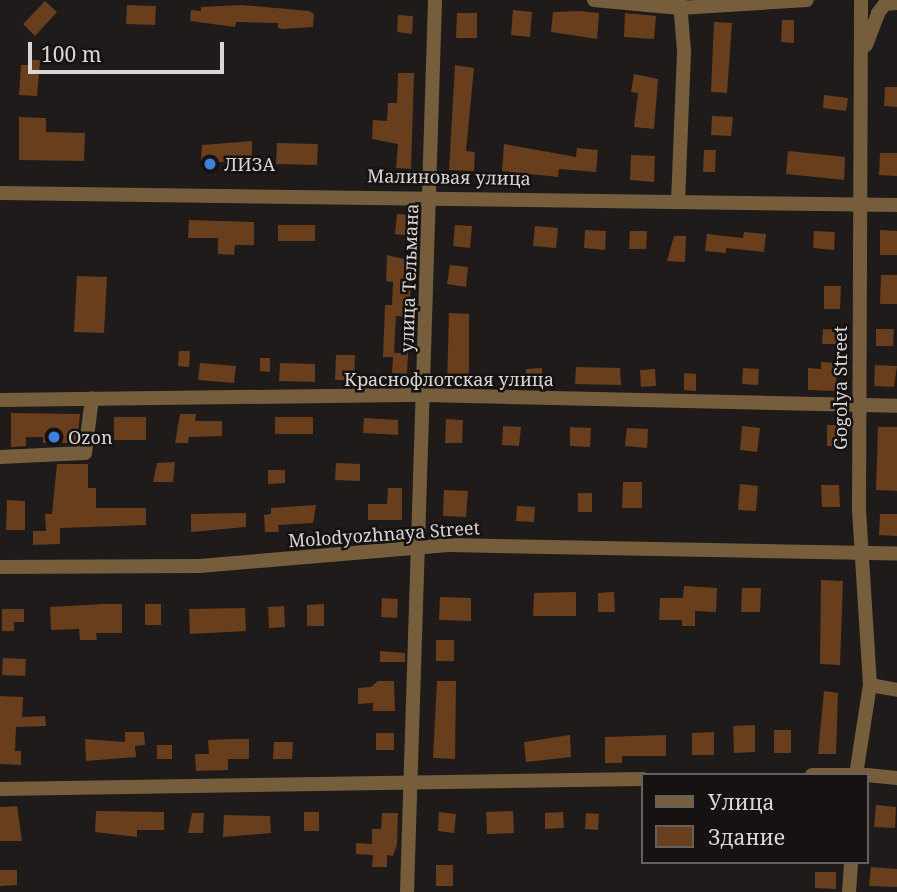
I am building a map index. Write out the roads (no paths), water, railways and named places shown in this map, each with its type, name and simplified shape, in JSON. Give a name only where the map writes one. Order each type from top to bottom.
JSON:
[{"type":"street","name":"улица Тельмана","points":[[407,892],[416,551],[425,395],[435,0]]},
{"type":"street","points":[[594,0],[680,4],[807,0]]},
{"type":"street","name":"Gogolya Street","points":[[861,0],[858,406],[861,553],[870,685],[861,773]]},
{"type":"street","points":[[862,57],[878,13],[885,4],[897,3]]},
{"type":"street","points":[[678,202],[684,51],[680,4]]},
{"type":"street","name":"Малиновая улица","points":[[0,193],[430,196],[897,205]]},
{"type":"street","name":"Краснофлотская улица","points":[[0,400],[425,395],[897,406]]},
{"type":"street","points":[[0,457],[85,453],[92,398]]},
{"type":"street","name":"Molodyozhnaya Street","points":[[0,567],[199,566],[416,551],[448,545],[897,554]]},
{"type":"street","points":[[870,685],[897,690]]},
{"type":"street","points":[[869,776],[897,778]]},
{"type":"street","points":[[0,789],[642,779]]},
{"type":"street","points":[[849,892],[851,864]]},
{"type":"place","name":"ЛИЗА","points":[[210,164]]},
{"type":"place","name":"Ozon","points":[[54,437]]}]
